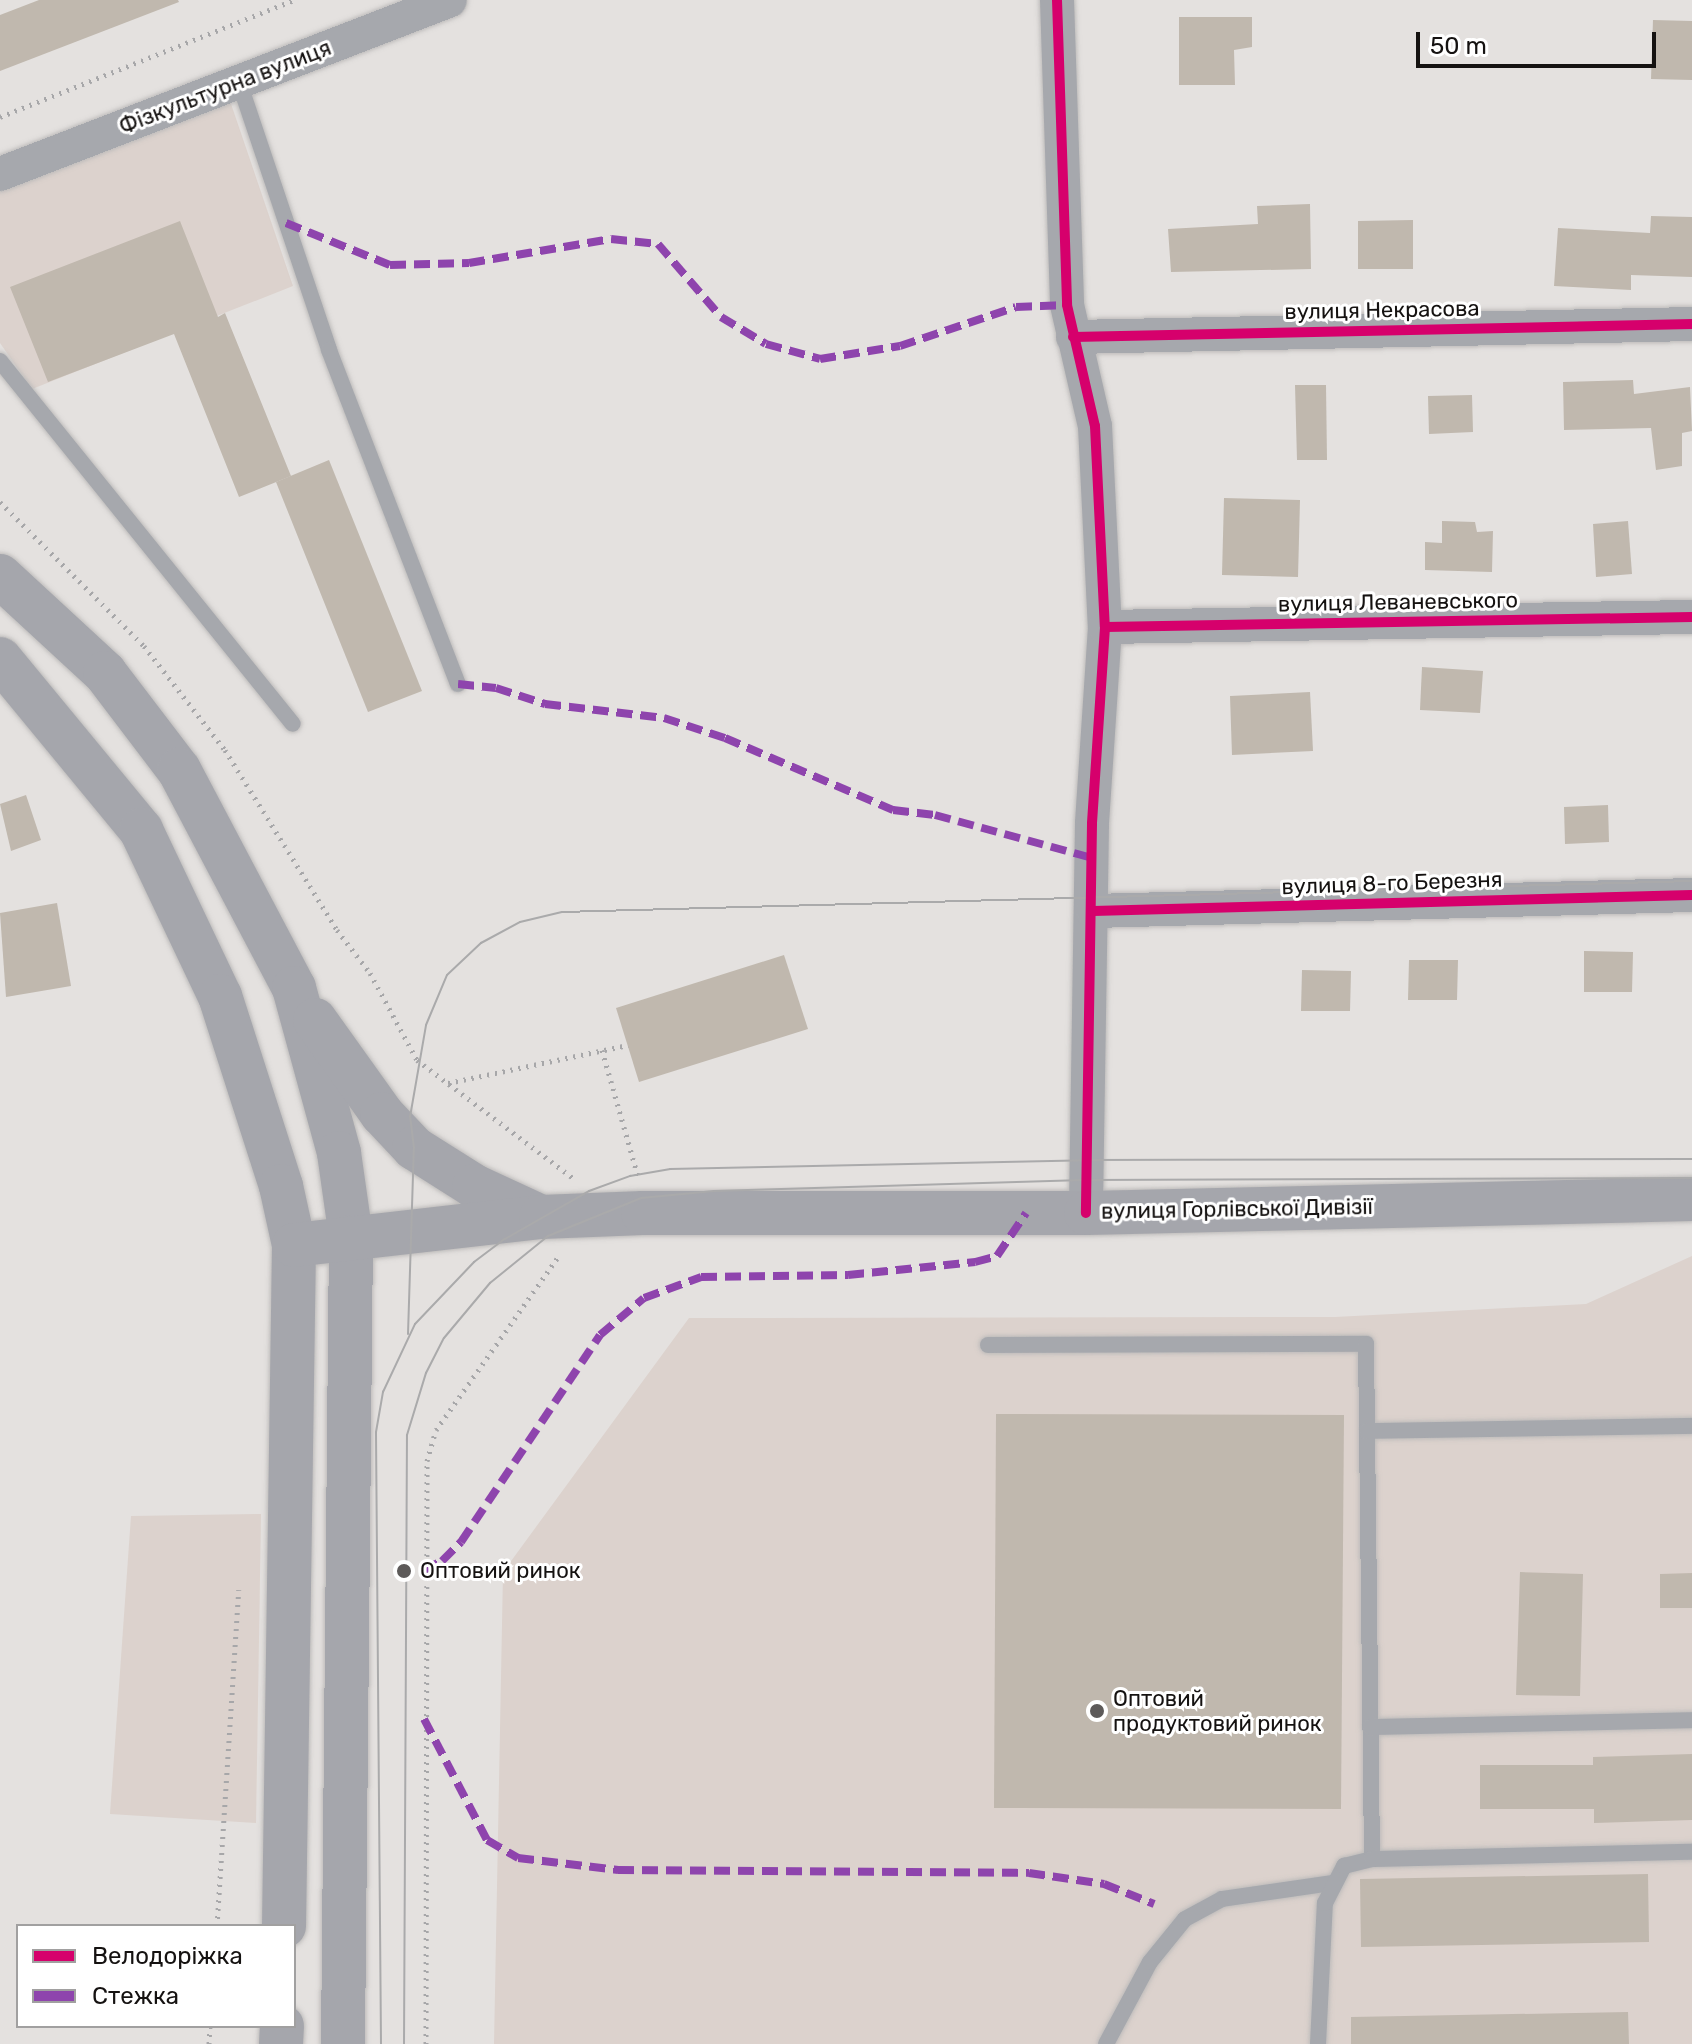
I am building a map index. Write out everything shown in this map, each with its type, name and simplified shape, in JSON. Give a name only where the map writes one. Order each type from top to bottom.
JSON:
[{"type":"main road","points":[[0,576],[105,673],[179,770],[294,988],[382,1114],[414,1148],[474,1186],[541,1217]]},
{"type":"main road","points":[[0,659],[141,830],[182,909],[220,996],[263,1120],[294,1245],[284,1924]]},
{"type":"main road","points":[[294,988],[339,1153],[351,1237],[343,2044]]},
{"type":"main road","name":"вулиця Горлівської Дивізії","points":[[294,1245],[541,1217],[643,1213],[1086,1213],[1692,1199]]},
{"type":"street","name":"Фізкультурна вулиця","points":[[0,174],[450,0]]},
{"type":"street","points":[[1057,0],[1067,305],[1095,426],[1105,627],[1092,824],[1086,1213]]},
{"type":"street","name":"вулиця Некрасова","points":[[1073,337],[1692,324]]},
{"type":"street","name":"вулиця Леваневського","points":[[1105,627],[1692,617]]},
{"type":"street","name":"вулиця 8-го Березня","points":[[1093,911],[1692,895]]},
{"type":"lane","points":[[239,82],[329,350],[458,684]]},
{"type":"lane","points":[[0,361],[293,724]]},
{"type":"lane","points":[[988,1345],[1366,1344],[1372,1859]]},
{"type":"lane","points":[[1367,1431],[1692,1426]]},
{"type":"lane","points":[[1370,1727],[1692,1720]]},
{"type":"lane","points":[[1318,2044],[1325,1903],[1332,1883],[1344,1866],[1372,1859],[1692,1852]]},
{"type":"lane","points":[[1106,2044],[1150,1962],[1185,1919],[1222,1899],[1332,1883]]},
{"type":"path","points":[[0,117],[294,0]]},
{"type":"path","points":[[447,1083],[628,1045]]},
{"type":"path","points":[[602,1050],[633,1151],[643,1213]]},
{"type":"path","points":[[417,1060],[589,1191],[590,1215],[436,1430],[427,1461],[423,1570],[426,2044]]},
{"type":"path","points":[[404,1571],[423,1570]]},
{"type":"path","points":[[217,1924],[239,1590]]},
{"type":"shaded area","points":[[228,95],[293,286],[32,389],[0,343],[0,184]]},
{"type":"shaded area","name":"Оптовий продуктовий ринок","points":[[1692,1256],[1692,2044],[494,2044],[503,1572],[689,1318],[1335,1317],[1586,1304]]},
{"type":"shaded area","points":[[261,1514],[256,1823],[110,1814],[131,1516]]},
{"type":"building","points":[[39,0],[179,2],[0,71],[0,15]]},
{"type":"building","points":[[1179,17],[1252,17],[1252,47],[1234,50],[1235,85],[1179,85]]},
{"type":"building","points":[[1653,20],[1692,21],[1692,80],[1651,79]]},
{"type":"building","points":[[1310,204],[1311,269],[1171,272],[1168,229],[1258,224],[1257,206]]},
{"type":"building","points":[[1651,216],[1692,217],[1692,277],[1631,275],[1631,290],[1554,286],[1558,228],[1650,233]]},
{"type":"building","points":[[1413,220],[1413,269],[1358,269],[1358,221]]},
{"type":"building","points":[[180,221],[218,317],[225,313],[291,476],[239,497],[174,334],[48,382],[10,287]]},
{"type":"building","points":[[1633,380],[1634,394],[1690,387],[1692,431],[1682,433],[1682,466],[1656,470],[1651,428],[1564,430],[1563,382]]},
{"type":"building","points":[[1295,385],[1326,385],[1327,460],[1297,460]]},
{"type":"building","points":[[1472,395],[1473,432],[1429,434],[1428,396]]},
{"type":"building","points":[[329,460],[422,691],[368,712],[276,482]]},
{"type":"building","points":[[1224,498],[1300,500],[1298,577],[1222,575]]},
{"type":"building","points":[[1442,521],[1475,522],[1477,532],[1493,531],[1492,572],[1425,570],[1425,542],[1442,543]]},
{"type":"building","points":[[1628,521],[1632,574],[1596,577],[1593,524]]},
{"type":"building","points":[[1422,667],[1483,671],[1480,713],[1420,710]]},
{"type":"building","points":[[1310,692],[1313,751],[1232,755],[1230,696]]},
{"type":"building","points":[[26,795],[41,840],[11,851],[0,804]]},
{"type":"building","points":[[1608,805],[1609,842],[1565,844],[1564,807]]},
{"type":"building","points":[[57,903],[71,986],[6,997],[0,913]]},
{"type":"building","points":[[1584,951],[1633,952],[1632,992],[1584,992]]},
{"type":"building","points":[[784,955],[808,1029],[639,1082],[616,1008]]},
{"type":"building","points":[[1409,960],[1458,960],[1457,1000],[1408,1000]]},
{"type":"building","points":[[1302,970],[1351,971],[1350,1011],[1301,1011]]},
{"type":"building","points":[[996,1414],[1344,1415],[1341,1809],[994,1808]]},
{"type":"building","points":[[1520,1572],[1583,1574],[1580,1696],[1516,1695]]},
{"type":"building","points":[[1692,1573],[1692,1608],[1660,1608],[1660,1574]]},
{"type":"building","points":[[1692,1754],[1692,1820],[1594,1823],[1594,1809],[1480,1809],[1480,1765],[1593,1765],[1593,1757]]},
{"type":"building","points":[[1648,1874],[1649,1942],[1361,1947],[1360,1879]]},
{"type":"building","points":[[1628,2012],[1629,2044],[1351,2044],[1351,2017]]},
{"type":"tram line","points":[[408,1334],[414,1148],[410,1117],[426,1025],[447,975],[481,943],[520,922],[562,912],[1692,881]]},
{"type":"tram line","points":[[381,2044],[376,1432],[383,1392],[415,1324],[474,1262],[505,1239],[589,1191],[630,1176],[670,1169],[1087,1160],[1692,1159]]},
{"type":"tram line","points":[[404,2044],[407,1435],[426,1373],[444,1338],[490,1283],[548,1236],[641,1198],[714,1191],[1084,1180],[1692,1178]]},
{"type":"marked path","points":[[286,223],[390,265],[469,263],[611,239],[658,244],[721,317],[766,344],[820,359],[900,346],[1016,307],[1067,305]]},
{"type":"marked path","points":[[458,684],[496,688],[545,704],[664,718],[725,738],[893,810],[935,815],[1092,858]]},
{"type":"marked path","points":[[423,1570],[442,1561],[461,1542],[600,1335],[644,1298],[701,1277],[848,1275],[975,1262],[997,1256],[1026,1213]]},
{"type":"marked path","points":[[424,1719],[487,1840],[518,1858],[618,1870],[1029,1873],[1104,1884],[1154,1904]]},
{"type":"cycle path","points":[[1057,0],[1067,305],[1095,426],[1105,627],[1092,824],[1086,1213]]},
{"type":"cycle path","points":[[1073,337],[1692,324]]},
{"type":"cycle path","points":[[1105,627],[1692,617]]},
{"type":"cycle path","points":[[1093,911],[1692,895]]},
{"type":"place","name":"Оптовий ринок","points":[[404,1571]]},
{"type":"place","name":"Оптовий продуктовий ринок","points":[[1097,1711]]}]
